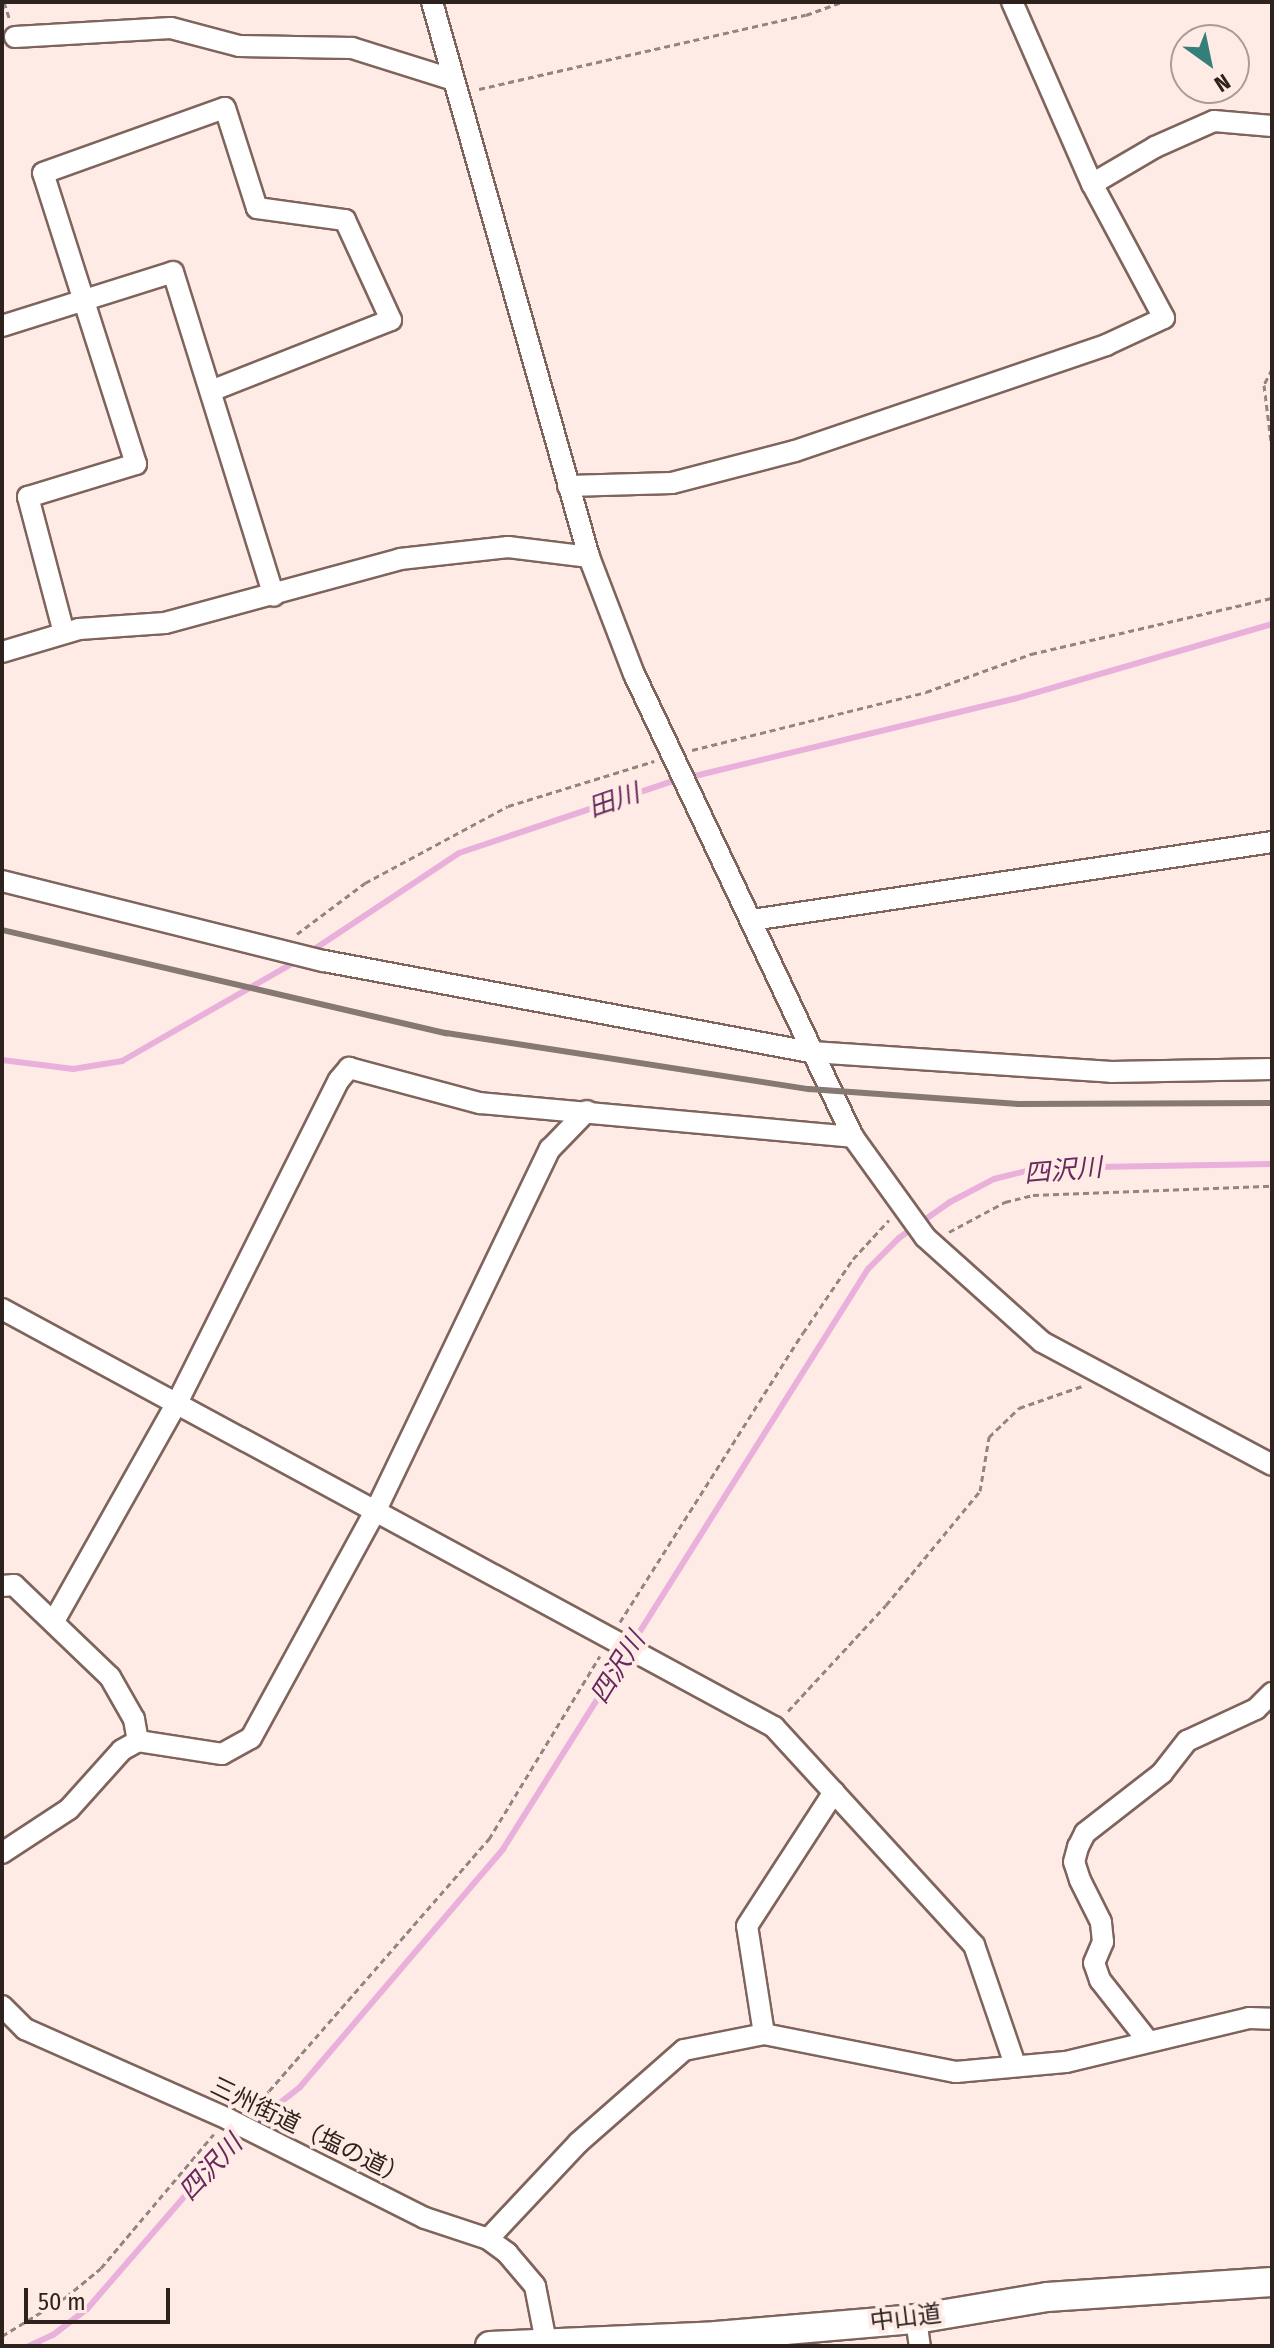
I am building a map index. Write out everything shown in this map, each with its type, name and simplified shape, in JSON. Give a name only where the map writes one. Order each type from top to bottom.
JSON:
[{"type":"highway","name":"中山道","points":[[490,2346],[716,2336],[918,2332],[1047,2297],[1272,2282]]},
{"type":"street","points":[[432,2],[453,87],[589,557],[634,674],[853,1137],[929,1241],[1042,1342],[1105,1379],[1272,1465]]},
{"type":"street","points":[[568,486],[672,483],[795,451],[1106,345],[1164,318],[1092,184],[1012,2]]},
{"type":"street","points":[[15,37],[171,28],[239,46],[352,48],[453,87]]},
{"type":"street","points":[[64,633],[28,497],[136,464],[43,173],[225,108],[257,208],[345,220],[391,320],[213,390]]},
{"type":"street","points":[[1092,184],[1155,147],[1214,121],[1272,126]]},
{"type":"street","points":[[2,326],[173,272],[213,390],[274,596]]},
{"type":"street","points":[[2,652],[64,633],[165,623],[274,596],[400,559],[508,547],[589,557]]},
{"type":"street","points":[[752,920],[1272,842]]},
{"type":"street","points":[[2,881],[324,961],[812,1052],[1111,1072],[1272,1069]]},
{"type":"street","points":[[54,1621],[177,1403],[339,1080],[349,1068],[480,1103],[853,1137]]},
{"type":"street","points":[[2,1853],[69,1809],[122,1750],[138,1741],[222,1754],[251,1738],[376,1510],[550,1149],[587,1111]]},
{"type":"street","points":[[2,1309],[774,1727],[974,1945],[1015,2065]]},
{"type":"street","points":[[2,1586],[14,1585],[110,1677],[134,1719],[138,1741]]},
{"type":"street","points":[[1148,2041],[1100,1980],[1094,1963],[1103,1942],[1101,1922],[1074,1862],[1078,1847],[1085,1833],[1162,1773],[1187,1741],[1256,1709],[1272,1693]]},
{"type":"street","points":[[764,2034],[747,1926],[834,1792]]},
{"type":"street","name":"三州街道（塩の道）","points":[[2,2006],[25,2029],[261,2135],[425,2218],[488,2239],[507,2253],[535,2286],[546,2342]]},
{"type":"street","points":[[488,2239],[578,2143],[684,2050],[764,2034],[956,2072],[1066,2062],[1249,2018],[1272,2019]]},
{"type":"path","points":[[453,87],[806,15],[842,2]]},
{"type":"path","points":[[1272,369],[1264,385],[1272,449]]},
{"type":"path","points":[[284,951],[365,883],[508,806],[926,692],[1031,654],[1272,598]]},
{"type":"path","points":[[929,1241],[967,1219],[1033,1195],[1272,1186]]},
{"type":"path","points":[[2,2336],[66,2297],[101,2268],[231,2121],[269,2091],[415,1928],[431,1902],[459,1878],[489,1839],[845,1271],[904,1210]]},
{"type":"path","points":[[774,1727],[886,1605],[980,1491],[989,1437],[1019,1408],[1105,1379]]},
{"type":"waterway","name":"田川","points":[[310,952],[459,853],[670,782],[1014,699],[1272,624]]},
{"type":"waterway","name":"田川","points":[[2,1060],[73,1069],[122,1061],[298,960]]},
{"type":"waterway","name":"四沢川","points":[[29,2346],[53,2335],[87,2309],[234,2139],[300,2087],[503,1849],[868,1269],[899,1238],[950,1202],[994,1179],[1038,1168],[1272,1164]]},
{"type":"railway","points":[[2,930],[446,1033],[809,1089],[1018,1104],[1272,1103]]}]
